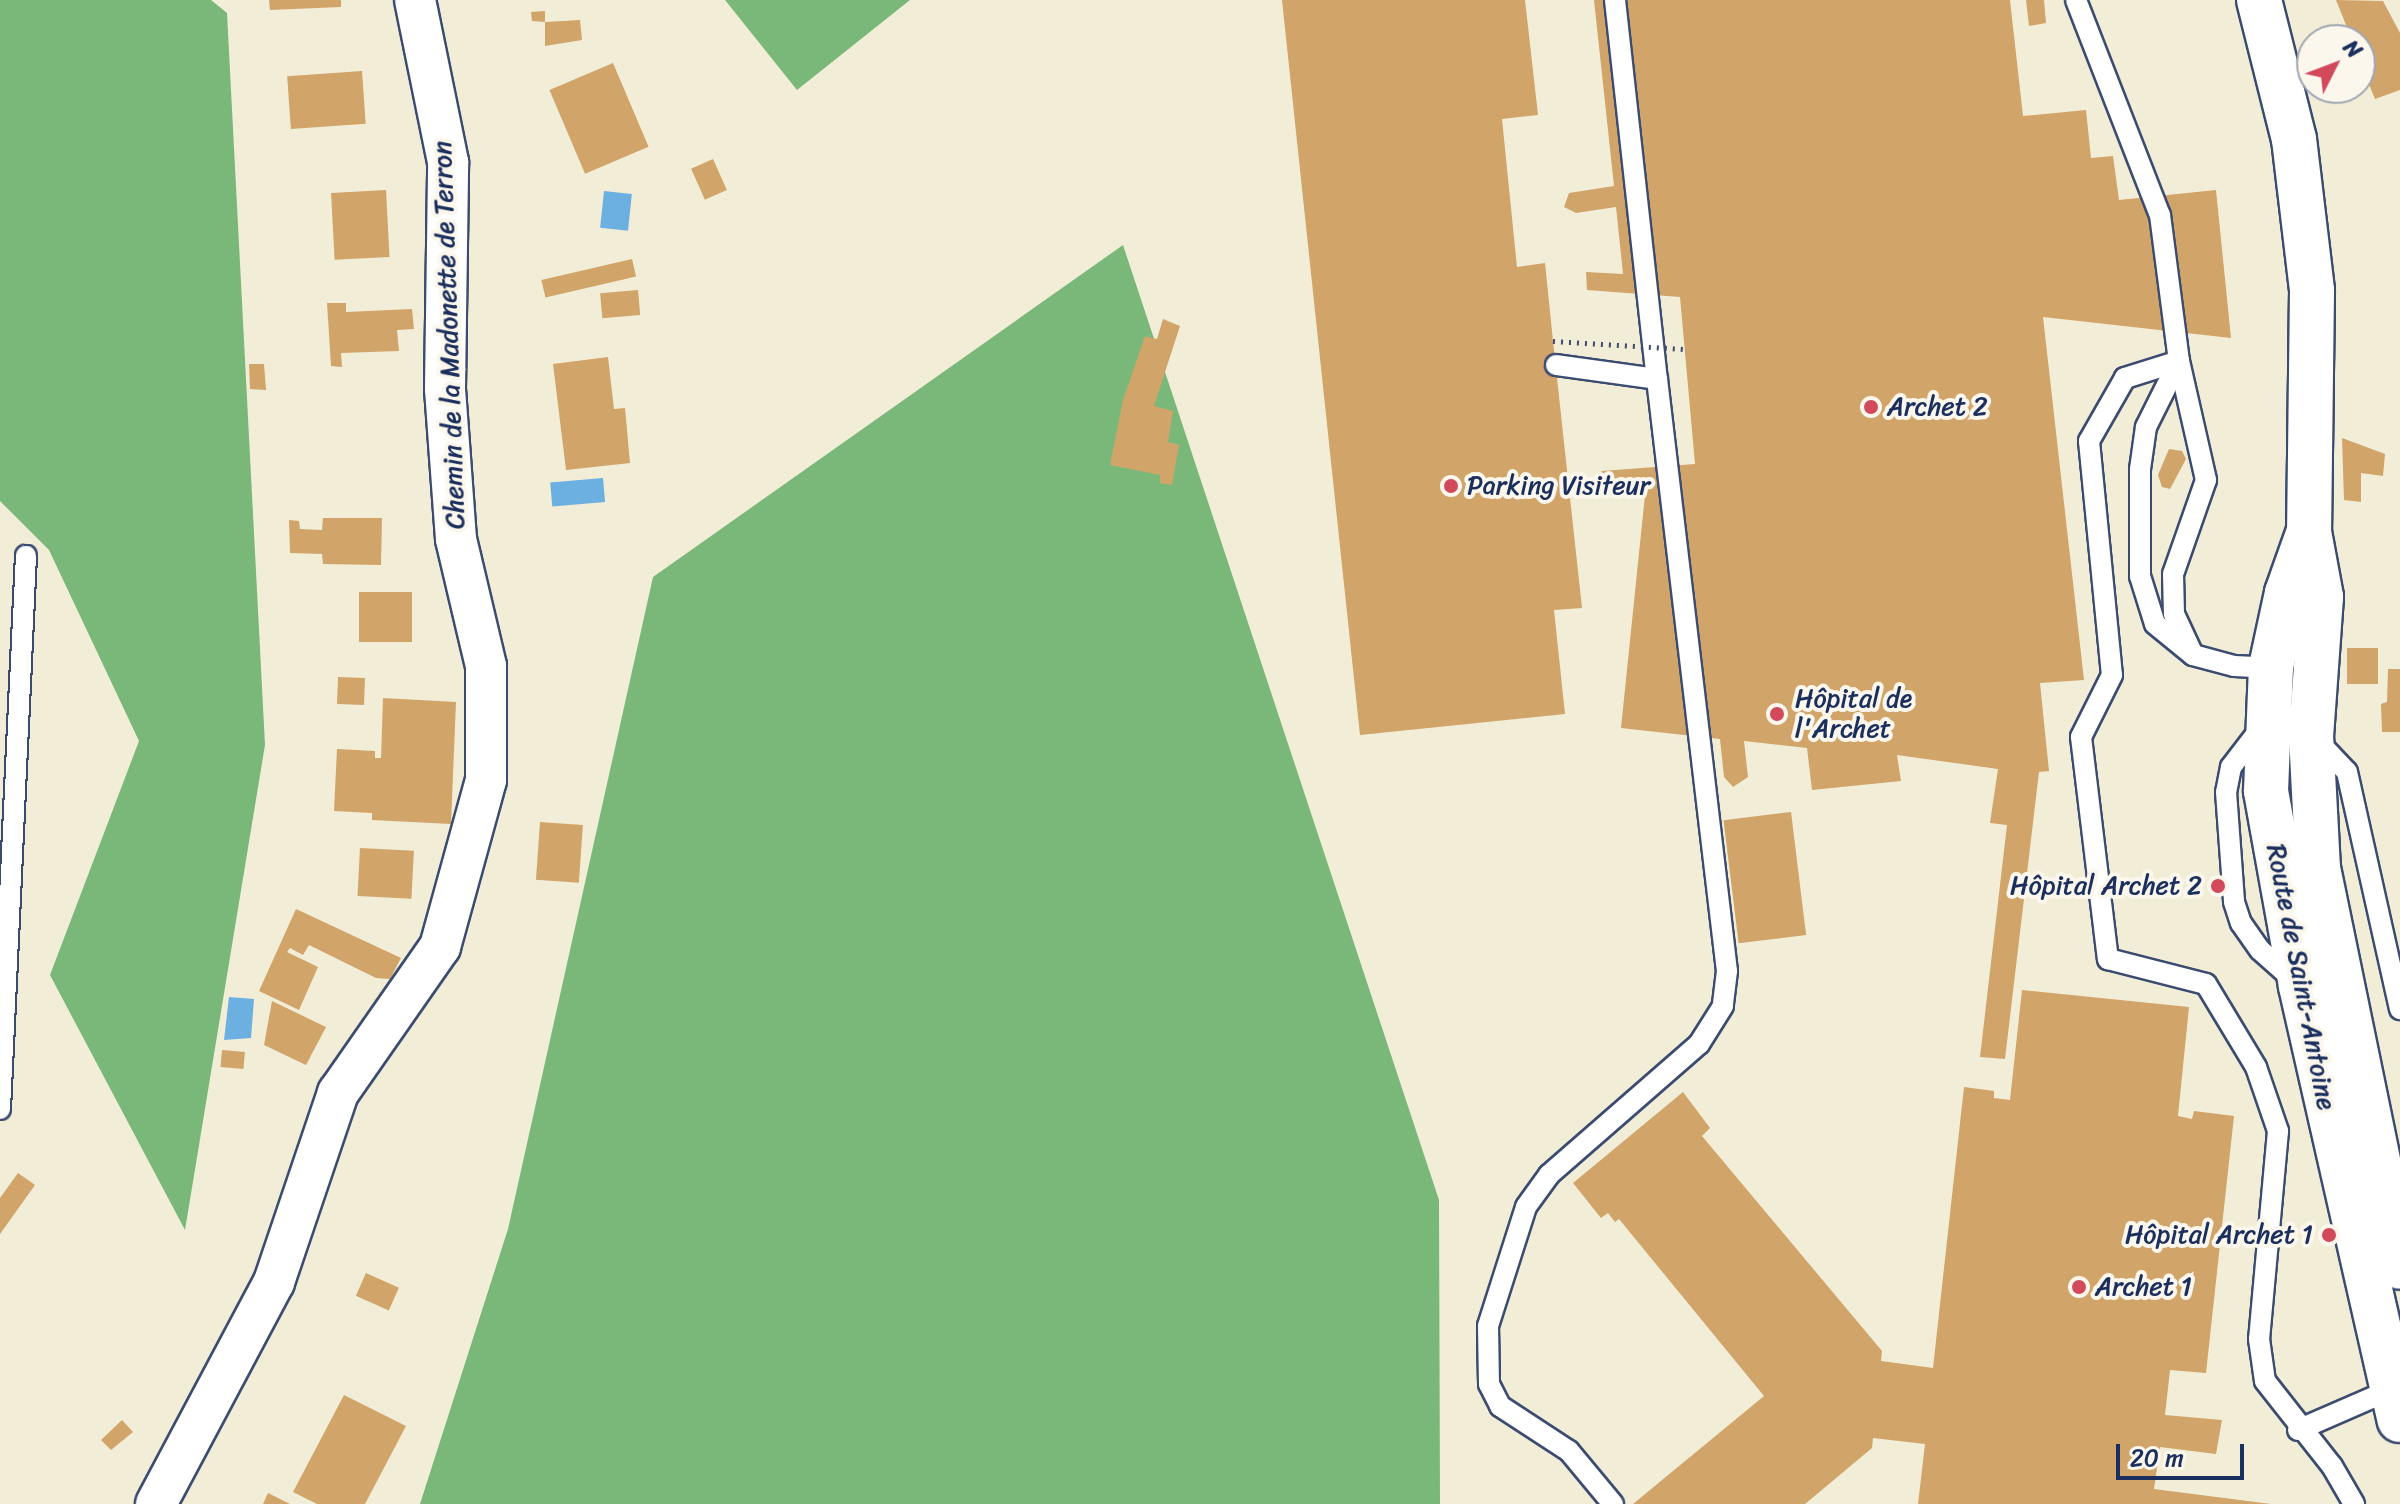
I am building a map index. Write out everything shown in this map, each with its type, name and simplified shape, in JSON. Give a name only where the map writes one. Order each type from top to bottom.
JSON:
[{"type":"street","name":"Chemin de la Madonette de Terron","points":[[156,1504],[274,1282],[338,1093],[440,947],[486,780],[486,666],[456,539],[445,388],[448,162],[415,0]]},
{"type":"street","name":"Route de Saint-Antoine","points":[[2259,0],[2280,71],[2307,223],[2314,391],[2309,532],[2321,597],[2311,735],[2325,917],[2400,1267]]},
{"type":"street","name":"Route de Saint-Antoine","points":[[2309,532],[2287,593],[2271,667],[2266,791],[2301,986],[2398,1398]]},
{"type":"street","points":[[2268,719],[2311,735]]},
{"type":"lane","points":[[1613,1504],[1569,1451],[1500,1406],[1489,1384],[1485,1356],[1488,1326],[1526,1207],[1549,1175],[1699,1044],[1723,1006],[1727,971],[1615,0]]},
{"type":"lane","points":[[2076,0],[2160,215],[2179,361],[2206,480],[2173,574],[2174,614],[2193,655]]},
{"type":"lane","points":[[2179,361],[2146,427],[2140,469],[2140,576],[2155,624],[2193,655],[2234,666],[2316,669]]},
{"type":"lane","points":[[2179,361],[2125,378],[2089,441],[2112,675],[2081,737],[2108,959],[2206,984],[2256,1067],[2278,1131],[2259,1339],[2265,1381],[2298,1430],[2332,1466],[2354,1504]]},
{"type":"lane","points":[[1556,365],[1657,379]]},
{"type":"lane","points":[[0,1109],[26,556]]},
{"type":"lane","points":[[2311,735],[2347,772],[2400,1009]]},
{"type":"lane","points":[[2298,1430],[2398,1398]]},
{"type":"path","points":[[1553,341],[1684,349]]},
{"type":"green space","points":[[0,0],[211,0],[227,13],[265,745],[185,1230],[50,975],[139,741],[49,550],[0,501]]},
{"type":"green space","points":[[725,0],[910,0],[797,90]]},
{"type":"green space","points":[[1123,245],[1439,1200],[1440,1504],[420,1504],[508,1229],[653,577]]},
{"type":"water","points":[[604,191],[632,194],[628,231],[600,228]]},
{"type":"water","points":[[603,478],[605,502],[552,507],[550,483]]},
{"type":"water","points":[[229,997],[254,999],[251,1038],[224,1040]]},
{"type":"building","points":[[269,0],[341,0],[341,7],[270,10]]},
{"type":"building","name":"Parking Visiteur","points":[[1282,0],[1525,0],[1538,115],[1502,119],[1517,267],[1545,263],[1582,608],[1554,610],[1565,714],[1360,735]]},
{"type":"building","name":"Archet 2","points":[[1594,0],[2010,0],[2023,116],[2086,110],[2091,158],[2113,156],[2119,200],[2216,190],[2231,338],[2043,317],[2084,680],[2040,683],[2049,771],[2039,772],[2005,1059],[1980,1057],[2007,825],[1990,823],[1998,769],[1897,755],[1901,781],[1812,790],[1807,748],[1744,741],[1748,777],[1733,787],[1724,777],[1720,739],[1621,728],[1645,495],[1603,495],[1595,489],[1594,479],[1602,471],[1695,464],[1680,297],[1587,290],[1586,272],[1623,274],[1616,207],[1576,213],[1564,207],[1569,193],[1614,186]]},
{"type":"building","points":[[2026,0],[2044,0],[2046,23],[2029,26]]},
{"type":"building","points":[[2336,0],[2383,1],[2400,33],[2400,90],[2376,99],[2376,24],[2346,24]]},
{"type":"building","points":[[545,11],[545,22],[532,21],[531,12]]},
{"type":"building","points":[[580,20],[582,40],[545,46],[545,22]]},
{"type":"building","points":[[613,63],[649,147],[585,174],[549,90]]},
{"type":"building","points":[[362,71],[366,124],[291,129],[287,76]]},
{"type":"building","points":[[713,159],[727,190],[705,200],[691,169]]},
{"type":"building","points":[[386,190],[390,257],[335,260],[331,193]]},
{"type":"building","points":[[632,259],[636,277],[545,297],[541,280]]},
{"type":"building","points":[[638,290],[640,315],[602,318],[600,293]]},
{"type":"building","points":[[327,303],[346,303],[346,312],[412,309],[414,329],[397,330],[399,351],[341,353],[342,367],[331,366]]},
{"type":"building","points":[[1163,319],[1180,326],[1154,406],[1173,411],[1168,442],[1179,445],[1172,485],[1160,483],[1160,475],[1110,465],[1123,400],[1145,336],[1157,339]]},
{"type":"building","points":[[608,357],[614,409],[625,408],[630,463],[566,470],[553,364]]},
{"type":"building","points":[[249,364],[264,364],[266,390],[250,389]]},
{"type":"building","points":[[2342,438],[2385,454],[2383,476],[2361,473],[2361,502],[2344,500]]},
{"type":"building","points":[[2169,449],[2182,451],[2186,459],[2170,489],[2162,487],[2158,475]]},
{"type":"building","points":[[323,518],[382,518],[381,565],[323,564],[322,554],[290,553],[289,520],[299,521],[300,529],[322,530]]},
{"type":"building","points":[[359,592],[412,592],[412,642],[359,642]]},
{"type":"building","points":[[2347,648],[2378,648],[2378,684],[2347,684]]},
{"type":"building","points":[[2388,669],[2400,669],[2400,732],[2382,732],[2381,704],[2387,702]]},
{"type":"building","points":[[338,677],[365,678],[364,705],[337,704]]},
{"type":"building","points":[[383,698],[456,702],[451,824],[372,820],[372,813],[334,811],[337,749],[375,751],[375,758],[381,758]]},
{"type":"building","points":[[1791,812],[1806,935],[1739,943],[1724,820]]},
{"type":"building","points":[[540,822],[583,825],[579,883],[536,880]]},
{"type":"building","points":[[360,848],[414,851],[411,899],[357,896]]},
{"type":"building","points":[[296,909],[401,958],[390,979],[376,978],[309,945],[303,955],[290,948],[287,952],[318,967],[299,1010],[259,991]]},
{"type":"building","name":"Archet 1","points":[[2022,990],[2189,1007],[2178,1116],[2192,1119],[2194,1111],[2234,1116],[2206,1373],[2170,1370],[2165,1415],[2222,1420],[2216,1454],[2160,1447],[2154,1489],[2271,1504],[1918,1504],[1925,1444],[1873,1438],[1872,1448],[1805,1504],[1633,1504],[1764,1396],[1619,1219],[1615,1222],[1608,1213],[1601,1218],[1573,1183],[1683,1092],[1710,1128],[1702,1136],[1882,1351],[1881,1361],[1933,1368],[1964,1087],[1994,1091],[1994,1098],[2010,1100]]},
{"type":"building","points":[[272,1001],[326,1027],[306,1065],[264,1045]]},
{"type":"building","points":[[222,1050],[245,1052],[243,1069],[221,1067]]},
{"type":"building","points":[[18,1173],[35,1185],[0,1234],[0,1198]]},
{"type":"building","points":[[366,1273],[399,1288],[389,1310],[356,1296]]},
{"type":"building","points":[[344,1395],[406,1426],[365,1504],[317,1504],[293,1492]]},
{"type":"building","points":[[122,1420],[133,1432],[111,1450],[101,1440]]},
{"type":"building","points":[[268,1493],[290,1504],[263,1504]]},
{"type":"place","name":"Archet 2","points":[[1871,407]]},
{"type":"place","name":"Parking Visiteur","points":[[1451,486]]},
{"type":"place","name":"Hôpital de l'Archet","points":[[1777,714]]},
{"type":"place","name":"Hôpital Archet 2","points":[[2218,886]]},
{"type":"place","name":"Hôpital Archet 1","points":[[2329,1235]]},
{"type":"place","name":"Archet 1","points":[[2079,1287]]}]
